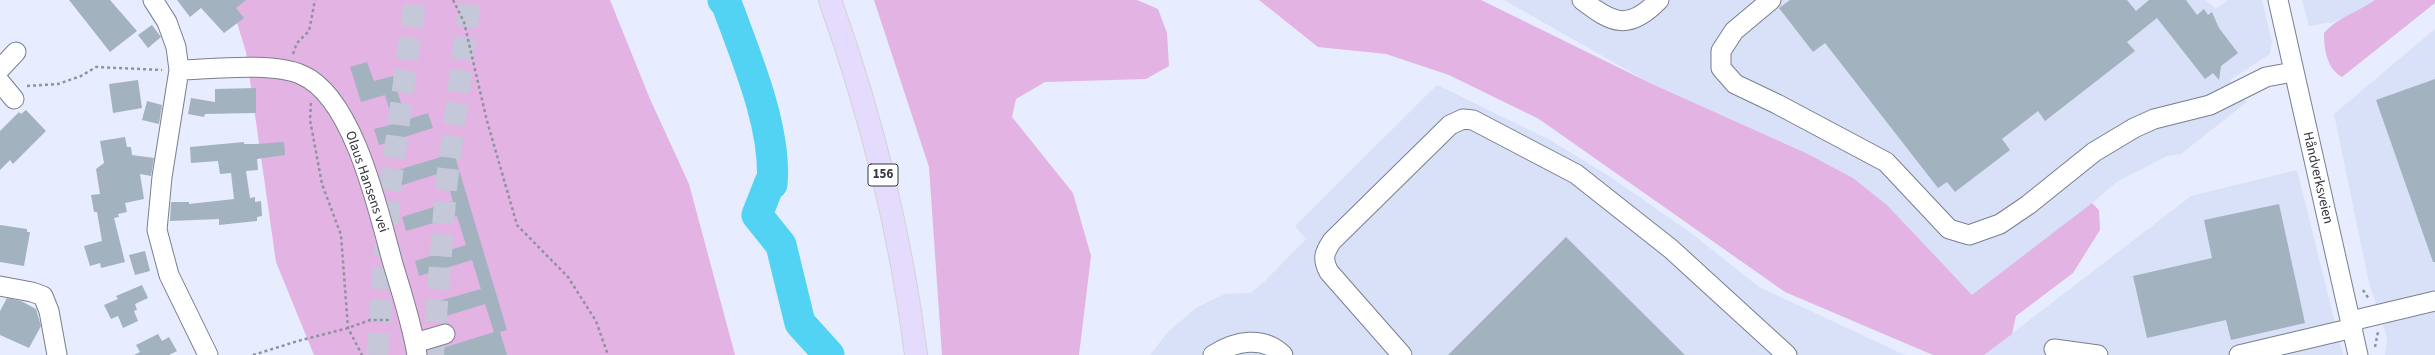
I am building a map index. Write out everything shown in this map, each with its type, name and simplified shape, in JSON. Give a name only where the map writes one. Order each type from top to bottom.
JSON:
[{"type":"main road","name":"156","points":[[830,0],[845,42],[885,182],[897,235],[916,355]]},
{"type":"street","points":[[153,0],[167,22],[176,47],[179,70],[162,176],[158,230],[169,274],[208,355]]},
{"type":"street","points":[[1582,0],[1598,13],[1619,21],[1633,21],[1647,13],[1659,0]]},
{"type":"street","points":[[1771,0],[1734,31],[1721,51],[1721,68],[1735,84],[1777,104],[1886,162],[1940,222],[1959,234],[1980,233],[2000,224],[2028,206],[2094,152],[2134,128],[2154,120],[2210,105],[2266,77],[2293,72]]},
{"type":"street","name":"Håndverksveien","points":[[2278,0],[2293,72],[2352,325],[2366,354]]},
{"type":"street","points":[[0,69],[16,52]]},
{"type":"street","name":"Olaus Hansens vei","points":[[179,70],[266,68],[290,71],[314,81],[331,99],[344,120],[361,157],[408,316],[416,349]]},
{"type":"street","points":[[1402,355],[1329,272],[1324,262],[1324,252],[1332,241],[1450,125],[1463,119],[1473,120],[1576,174],[1671,249],[1788,355]]},
{"type":"street","points":[[0,286],[32,292],[43,296],[49,311],[57,355]]},
{"type":"street","points":[[2239,355],[2435,301]]},
{"type":"street","points":[[416,349],[445,334]]},
{"type":"street","points":[[1213,355],[1227,346],[1254,340],[1277,349],[1283,355]]},
{"type":"street","points":[[2054,349],[2098,355]]},
{"type":"path","points":[[290,71],[298,43],[309,31],[315,0]]},
{"type":"path","points":[[453,0],[464,22],[487,121],[517,225],[568,277],[596,321],[608,355]]},
{"type":"path","points":[[7,90],[58,84],[81,76],[96,67],[179,70]]},
{"type":"path","points":[[314,81],[310,120],[322,184],[341,235],[348,328],[362,355]]},
{"type":"path","points":[[253,355],[348,328],[370,320],[389,320],[408,316]]},
{"type":"path","points":[[2366,354],[2379,329]]},
{"type":"shaded area","points":[[230,0],[610,0],[650,99],[689,184],[735,355],[314,355],[276,262],[246,52]]},
{"type":"shaded area","points":[[874,0],[1137,0],[1158,9],[1167,33],[1169,66],[1146,79],[1045,82],[1016,99],[1012,117],[1073,193],[1091,256],[1079,355],[942,355],[929,167]]},
{"type":"shaded area","points":[[1259,0],[1481,0],[1650,83],[1808,154],[1853,178],[1887,205],[1972,295],[2092,203],[2099,210],[2100,230],[2073,273],[2016,316],[2012,334],[1984,355],[1933,355],[1785,292],[1539,119],[1449,75],[1386,54],[1318,47]]},
{"type":"shaded area","points":[[1504,0],[2205,0],[2216,9],[2228,0],[2262,0],[2272,42],[2270,54],[2230,80],[2247,102],[2181,154],[2167,156],[2118,181],[2064,227],[1972,296],[1887,205],[1853,178],[1808,154],[1650,83]]},
{"type":"shaded area","points":[[2302,0],[2375,0],[2363,9],[2334,22],[2309,26]]},
{"type":"shaded area","points":[[2375,0],[2435,0],[2435,3],[2342,77],[2333,69],[2327,58],[2324,33],[2335,23]]},
{"type":"shaded area","points":[[2435,29],[2435,355],[2385,355],[2387,337],[2369,283],[2334,114]]},
{"type":"shaded area","points":[[1437,85],[1550,140],[1609,176],[1691,233],[1759,287],[1905,355],[1150,355],[1167,333],[1196,308],[1225,294],[1251,293],[1265,281],[1306,239],[1295,226]]},
{"type":"shaded area","points":[[2297,170],[2343,355],[1984,355],[2191,196]]},
{"type":"building","points":[[69,0],[110,0],[137,31],[110,52]]},
{"type":"building","points":[[177,0],[246,0],[236,8],[244,18],[224,33],[201,8],[190,17]]},
{"type":"building","points":[[1790,0],[2127,0],[2136,11],[2149,0],[2186,0],[2197,15],[2204,9],[2208,15],[2212,12],[2219,28],[2238,53],[2221,66],[2219,80],[2213,73],[2205,79],[2157,18],[2127,42],[2135,51],[2045,121],[2038,111],[2002,139],[2010,150],[1955,192],[1947,182],[1938,188],[1825,43],[1813,52],[1779,8]]},
{"type":"building","points":[[152,25],[161,37],[148,48],[138,35]]},
{"type":"building","points":[[367,62],[374,81],[393,76],[406,120],[428,113],[433,128],[379,145],[374,129],[394,124],[385,95],[361,102],[350,67]]},
{"type":"building","points":[[2435,79],[2435,262],[2433,262],[2376,100]]},
{"type":"building","points":[[138,80],[142,108],[113,113],[109,84]]},
{"type":"building","points":[[256,88],[256,113],[205,114],[204,117],[188,114],[191,98],[215,102],[215,89]]},
{"type":"building","points":[[147,101],[162,105],[159,124],[142,120]]},
{"type":"building","points":[[26,110],[46,131],[13,164],[10,160],[0,170],[0,131],[19,112],[21,114]]},
{"type":"building","points":[[125,137],[127,147],[131,147],[132,155],[154,158],[151,176],[140,174],[144,199],[125,203],[127,212],[118,214],[119,217],[114,218],[125,262],[101,268],[100,263],[90,266],[84,246],[102,241],[97,212],[94,212],[91,195],[100,194],[96,169],[104,163],[100,141]]},
{"type":"building","points":[[244,142],[244,144],[256,144],[284,142],[285,155],[257,159],[258,170],[246,171],[250,198],[255,197],[255,202],[261,201],[262,216],[257,217],[257,221],[219,225],[219,219],[170,221],[171,202],[189,202],[189,204],[234,199],[231,173],[220,174],[218,161],[191,163],[190,147]]},
{"type":"building","points":[[454,153],[507,330],[500,332],[507,355],[431,355],[430,352],[494,332],[485,304],[433,320],[428,304],[481,289],[472,260],[419,276],[415,261],[466,245],[457,216],[406,231],[402,217],[453,201],[444,172],[393,188],[388,173]]},
{"type":"building","points":[[2279,204],[2305,323],[2231,340],[2226,320],[2147,338],[2133,276],[2212,258],[2204,220]]},
{"type":"building","points":[[0,225],[27,229],[27,232],[30,232],[24,266],[0,262]]},
{"type":"building","points":[[1566,237],[1685,355],[1448,355]]},
{"type":"building","points":[[145,251],[150,271],[135,275],[129,255]]},
{"type":"building","points":[[142,285],[148,298],[135,304],[137,310],[134,311],[138,321],[123,328],[118,316],[111,319],[104,305],[118,299],[116,296]]},
{"type":"building","points":[[7,298],[21,301],[36,309],[41,326],[29,348],[0,335],[0,311]]},
{"type":"building","points":[[158,334],[162,341],[169,337],[177,351],[169,355],[134,355],[140,352],[136,345]]},
{"type":"waterway","points":[[723,0],[727,5],[751,70],[770,140],[772,184],[770,182],[757,215],[781,245],[800,323],[829,355]]},
{"type":"tunnel","points":[[377,355],[391,181],[415,0]]},
{"type":"tunnel","points":[[433,355],[446,188],[470,0]]}]
